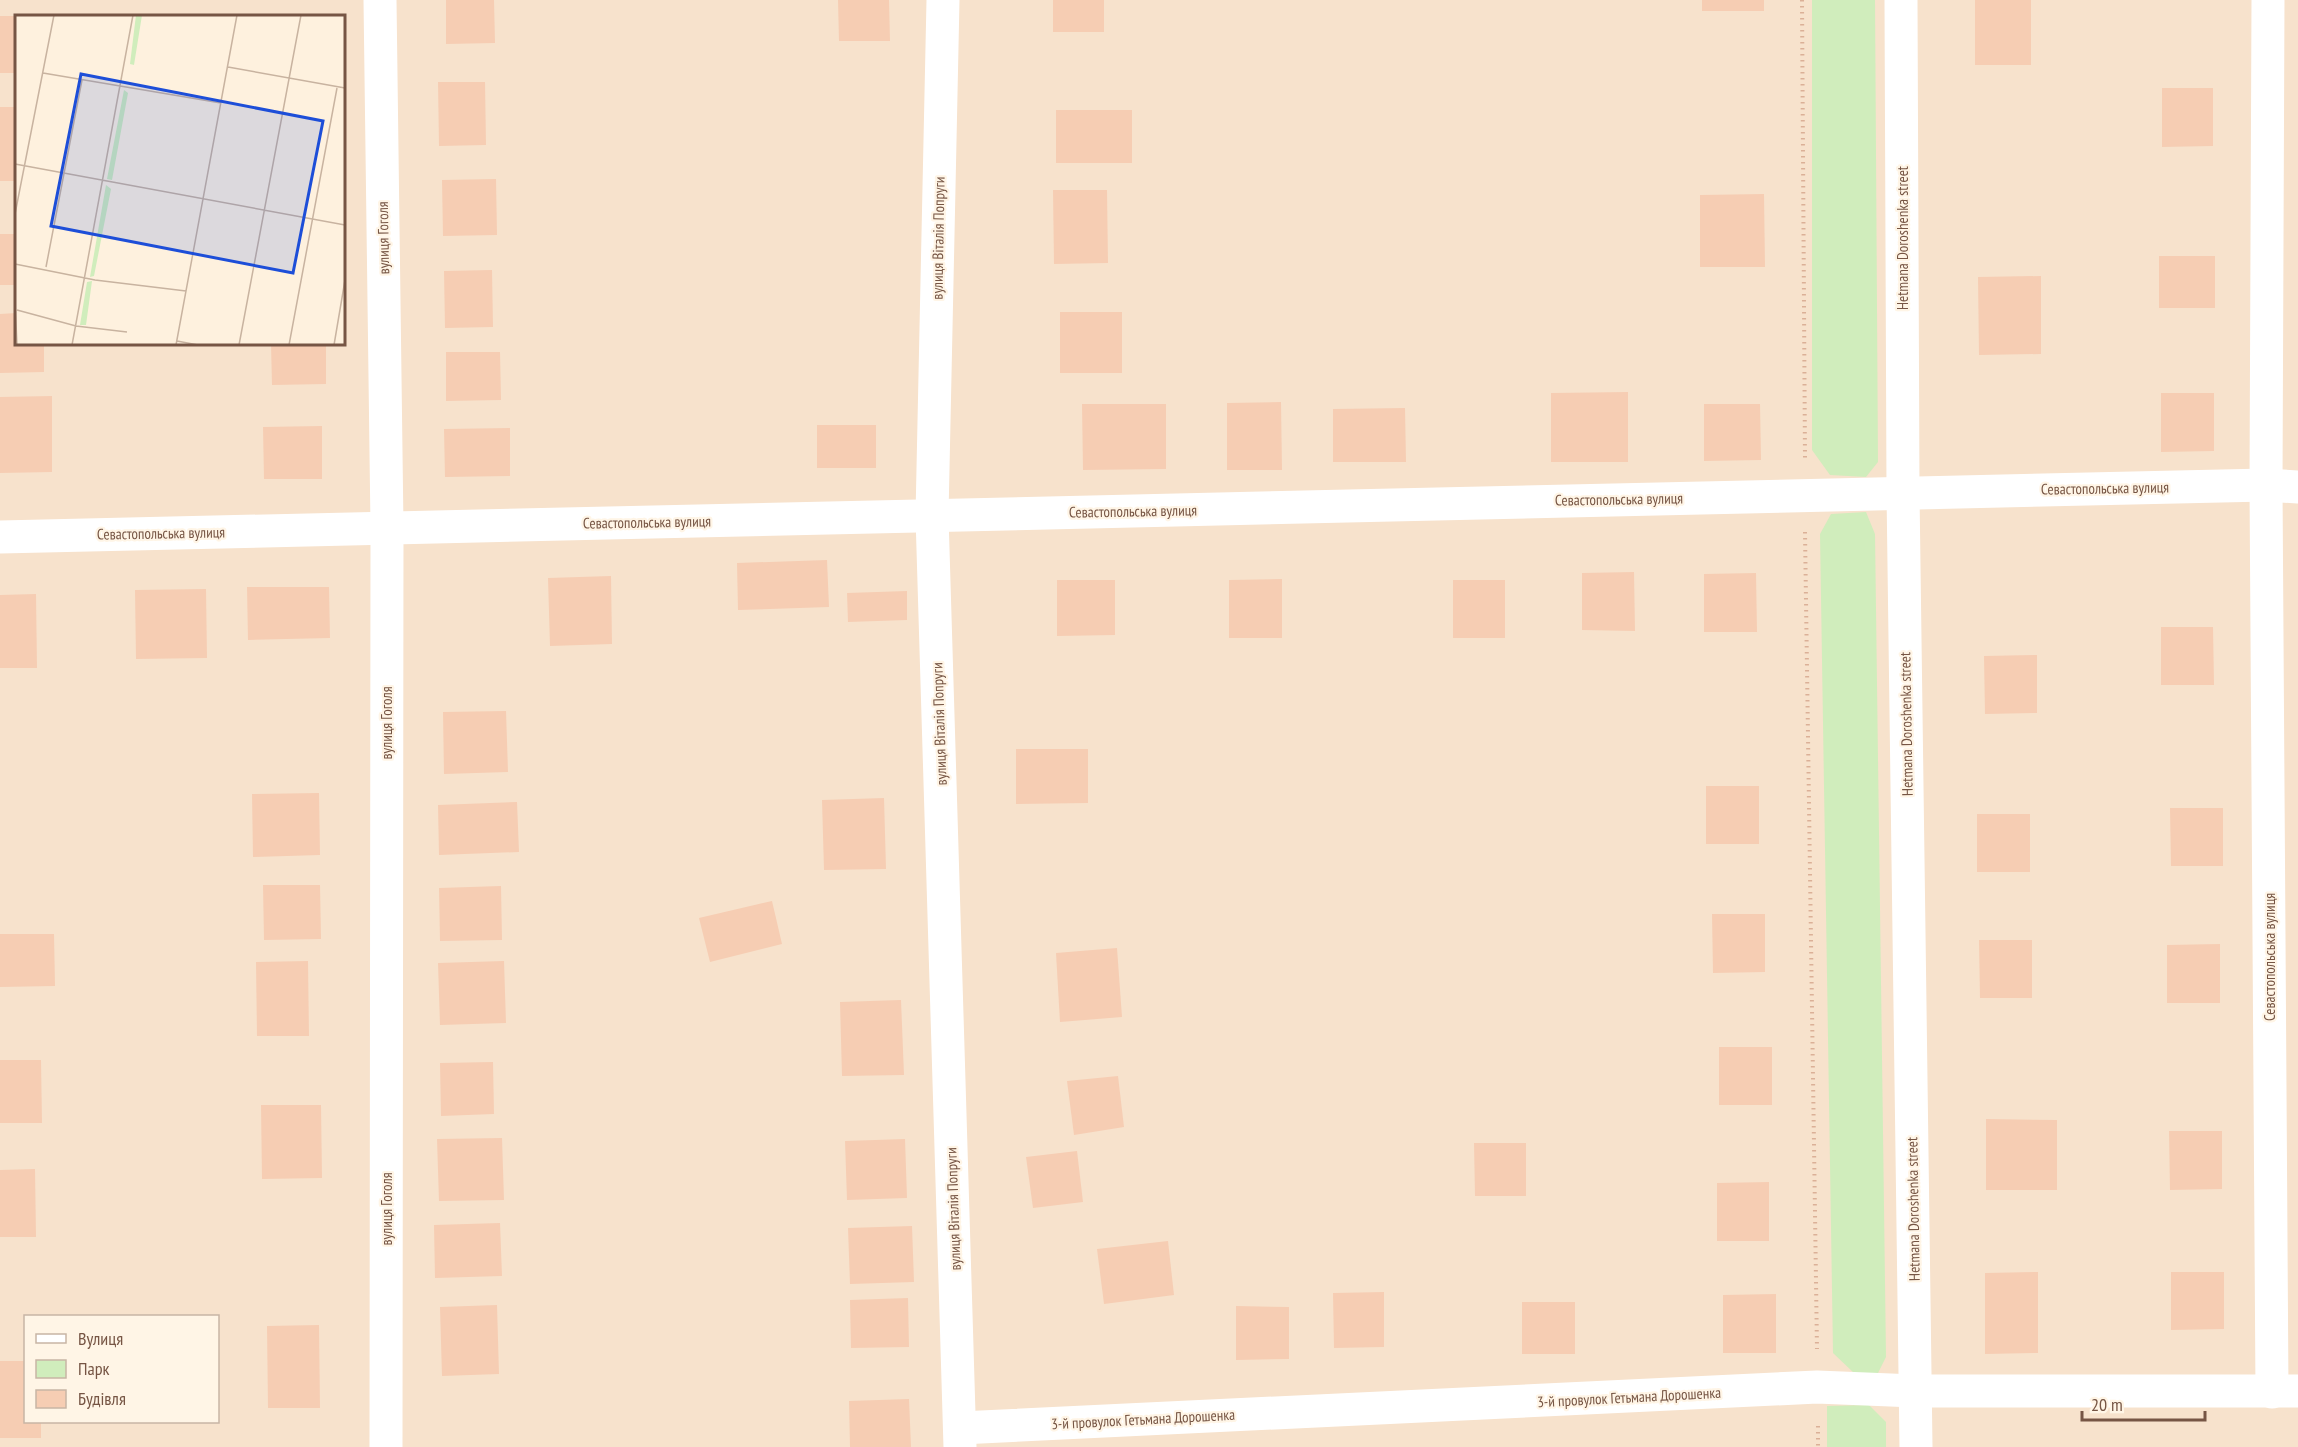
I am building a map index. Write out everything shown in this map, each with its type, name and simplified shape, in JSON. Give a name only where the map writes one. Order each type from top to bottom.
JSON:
[{"type":"street","name":"вулиця Гоголя","points":[[380,0],[387,527],[386,1447]]},
{"type":"street","name":"вулиця Віталія Попруги","points":[[943,0],[932,516],[960,1437]]},
{"type":"street","name":"Hetmana Doroshenka street","points":[[1901,0],[1903,492],[1916,1447]]},
{"type":"street","name":"Севастопольська вулиця","points":[[2268,0],[2266,486],[2285,1392]]},
{"type":"street","name":"Севастопольська вулиця","points":[[0,537],[1805,494],[2298,487]]},
{"type":"street","name":"3-й провулок Гетьмана Дорошенка","points":[[960,1437],[1817,1387],[1915,1391],[2285,1392]]},
{"type":"path","points":[[1802,0],[1805,494],[1818,1447]]},
{"type":"shaded area","points":[[0,0],[2298,0],[2298,1447],[0,1447]]},
{"type":"green space","points":[[1812,0],[1875,0],[1878,462],[1866,477],[1830,475],[1812,450]]},
{"type":"green space","points":[[1866,512],[1875,534],[1886,1357],[1877,1375],[1854,1373],[1833,1353],[1820,534],[1831,514]]},
{"type":"green space","points":[[1869,1405],[1886,1422],[1886,1447],[1827,1447],[1827,1406]]},
{"type":"building","points":[[446,0],[494,0],[495,43],[446,44]]},
{"type":"building","points":[[838,0],[889,0],[890,41],[839,41]]},
{"type":"building","points":[[1053,0],[1104,0],[1104,32],[1053,32]]},
{"type":"building","points":[[1702,0],[1764,0],[1764,11],[1702,11]]},
{"type":"building","points":[[1975,0],[2031,0],[2031,65],[1975,65]]},
{"type":"building","points":[[0,16],[15,16],[15,73],[0,73]]},
{"type":"building","points":[[438,82],[485,82],[486,145],[439,146]]},
{"type":"building","points":[[2162,88],[2213,88],[2213,146],[2162,147]]},
{"type":"building","points":[[0,107],[15,107],[15,181],[0,181]]},
{"type":"building","points":[[1056,110],[1132,110],[1132,163],[1056,163]]},
{"type":"building","points":[[496,179],[497,235],[443,236],[442,180]]},
{"type":"building","points":[[1053,190],[1107,190],[1108,263],[1054,264]]},
{"type":"building","points":[[1764,194],[1765,267],[1700,267],[1700,195]]},
{"type":"building","points":[[0,234],[15,234],[15,285],[0,285]]},
{"type":"building","points":[[2159,256],[2215,256],[2215,308],[2159,308]]},
{"type":"building","points":[[492,270],[493,327],[445,328],[444,271]]},
{"type":"building","points":[[2041,276],[2041,354],[1979,355],[1978,277]]},
{"type":"building","points":[[1060,312],[1122,312],[1122,373],[1060,373]]},
{"type":"building","points":[[15,313],[15,345],[44,345],[44,372],[0,373],[0,314]]},
{"type":"building","points":[[271,345],[326,345],[326,384],[272,385]]},
{"type":"building","points":[[446,352],[500,352],[501,400],[446,401]]},
{"type":"building","points":[[1628,392],[1628,462],[1551,462],[1551,393]]},
{"type":"building","points":[[2161,393],[2214,393],[2214,451],[2161,452]]},
{"type":"building","points":[[52,396],[52,472],[0,473],[0,397]]},
{"type":"building","points":[[1281,402],[1282,470],[1227,470],[1227,403]]},
{"type":"building","points":[[1082,404],[1166,404],[1166,469],[1083,470]]},
{"type":"building","points":[[1704,404],[1760,404],[1761,460],[1704,461]]},
{"type":"building","points":[[1405,408],[1406,462],[1333,462],[1333,409]]},
{"type":"building","points":[[817,425],[876,425],[876,468],[817,468]]},
{"type":"building","points":[[322,426],[322,479],[264,479],[263,427]]},
{"type":"building","points":[[510,428],[510,476],[445,477],[444,429]]},
{"type":"building","points":[[827,560],[829,607],[738,610],[737,563]]},
{"type":"building","points":[[1634,572],[1635,631],[1582,630],[1582,573]]},
{"type":"building","points":[[1756,573],[1757,632],[1704,632],[1704,574]]},
{"type":"building","points":[[611,576],[612,644],[550,646],[548,578]]},
{"type":"building","points":[[1282,579],[1282,638],[1229,638],[1229,580]]},
{"type":"building","points":[[1057,580],[1115,580],[1115,635],[1057,636]]},
{"type":"building","points":[[1453,580],[1505,580],[1505,638],[1453,638]]},
{"type":"building","points":[[247,587],[329,587],[330,638],[248,640]]},
{"type":"building","points":[[206,589],[207,658],[136,659],[135,590]]},
{"type":"building","points":[[907,591],[907,620],[848,622],[847,593]]},
{"type":"building","points":[[36,594],[37,668],[0,668],[0,595]]},
{"type":"building","points":[[2161,627],[2213,627],[2214,685],[2161,685]]},
{"type":"building","points":[[2037,655],[2037,713],[1985,714],[1984,656]]},
{"type":"building","points":[[506,711],[508,772],[444,774],[443,712]]},
{"type":"building","points":[[1016,749],[1088,749],[1088,803],[1016,804]]},
{"type":"building","points":[[1706,786],[1759,786],[1759,844],[1706,844]]},
{"type":"building","points":[[319,793],[320,855],[253,857],[252,794]]},
{"type":"building","points":[[884,798],[886,869],[824,870],[822,800]]},
{"type":"building","points":[[517,802],[519,852],[439,855],[438,805]]},
{"type":"building","points":[[2170,808],[2223,808],[2223,866],[2171,866]]},
{"type":"building","points":[[1977,814],[2030,814],[2030,872],[1977,872]]},
{"type":"building","points":[[263,885],[320,885],[321,939],[264,940]]},
{"type":"building","points":[[501,886],[502,940],[440,941],[439,888]]},
{"type":"building","points":[[772,901],[782,944],[710,962],[699,918]]},
{"type":"building","points":[[1712,914],[1765,914],[1765,972],[1713,973]]},
{"type":"building","points":[[0,934],[54,934],[55,986],[0,987]]},
{"type":"building","points":[[1979,940],[2032,940],[2032,998],[1980,998]]},
{"type":"building","points":[[2220,944],[2220,1003],[2167,1003],[2167,945]]},
{"type":"building","points":[[1117,948],[1122,1017],[1060,1022],[1056,953]]},
{"type":"building","points":[[308,961],[309,1036],[257,1036],[256,962]]},
{"type":"building","points":[[504,961],[506,1023],[440,1025],[438,963]]},
{"type":"building","points":[[901,1000],[904,1075],[842,1076],[840,1002]]},
{"type":"building","points":[[1719,1047],[1772,1047],[1772,1105],[1719,1105]]},
{"type":"building","points":[[0,1060],[41,1060],[42,1123],[0,1123]]},
{"type":"building","points":[[493,1062],[494,1114],[441,1116],[440,1063]]},
{"type":"building","points":[[1118,1076],[1124,1127],[1074,1135],[1067,1081]]},
{"type":"building","points":[[261,1105],[321,1105],[322,1178],[262,1179]]},
{"type":"building","points":[[1986,1119],[2057,1120],[2057,1190],[1986,1190]]},
{"type":"building","points":[[2169,1131],[2222,1131],[2222,1189],[2170,1190]]},
{"type":"building","points":[[502,1138],[504,1200],[439,1201],[437,1139]]},
{"type":"building","points":[[905,1139],[907,1198],[847,1200],[845,1141]]},
{"type":"building","points":[[1474,1143],[1526,1143],[1526,1196],[1475,1196]]},
{"type":"building","points":[[1077,1151],[1083,1202],[1033,1208],[1026,1157]]},
{"type":"building","points":[[35,1169],[36,1237],[0,1237],[0,1170]]},
{"type":"building","points":[[1769,1182],[1769,1241],[1717,1241],[1717,1183]]},
{"type":"building","points":[[500,1223],[502,1276],[435,1278],[434,1225]]},
{"type":"building","points":[[912,1226],[914,1282],[850,1284],[848,1228]]},
{"type":"building","points":[[1168,1241],[1174,1295],[1104,1304],[1097,1249]]},
{"type":"building","points":[[2038,1272],[2038,1353],[1985,1354],[1985,1273]]},
{"type":"building","points":[[2171,1272],[2224,1272],[2224,1329],[2171,1330]]},
{"type":"building","points":[[1384,1292],[1384,1347],[1334,1348],[1333,1293]]},
{"type":"building","points":[[1776,1294],[1776,1353],[1723,1353],[1723,1295]]},
{"type":"building","points":[[908,1298],[909,1347],[851,1348],[850,1300]]},
{"type":"building","points":[[1522,1302],[1575,1302],[1575,1354],[1522,1354]]},
{"type":"building","points":[[497,1305],[499,1374],[442,1376],[440,1307]]},
{"type":"building","points":[[1236,1306],[1289,1307],[1289,1359],[1236,1360]]},
{"type":"building","points":[[319,1325],[320,1408],[268,1408],[267,1326]]},
{"type":"building","points":[[0,1361],[24,1361],[24,1423],[41,1423],[41,1438],[0,1438]]},
{"type":"building","points":[[909,1399],[911,1447],[850,1447],[849,1401]]}]
